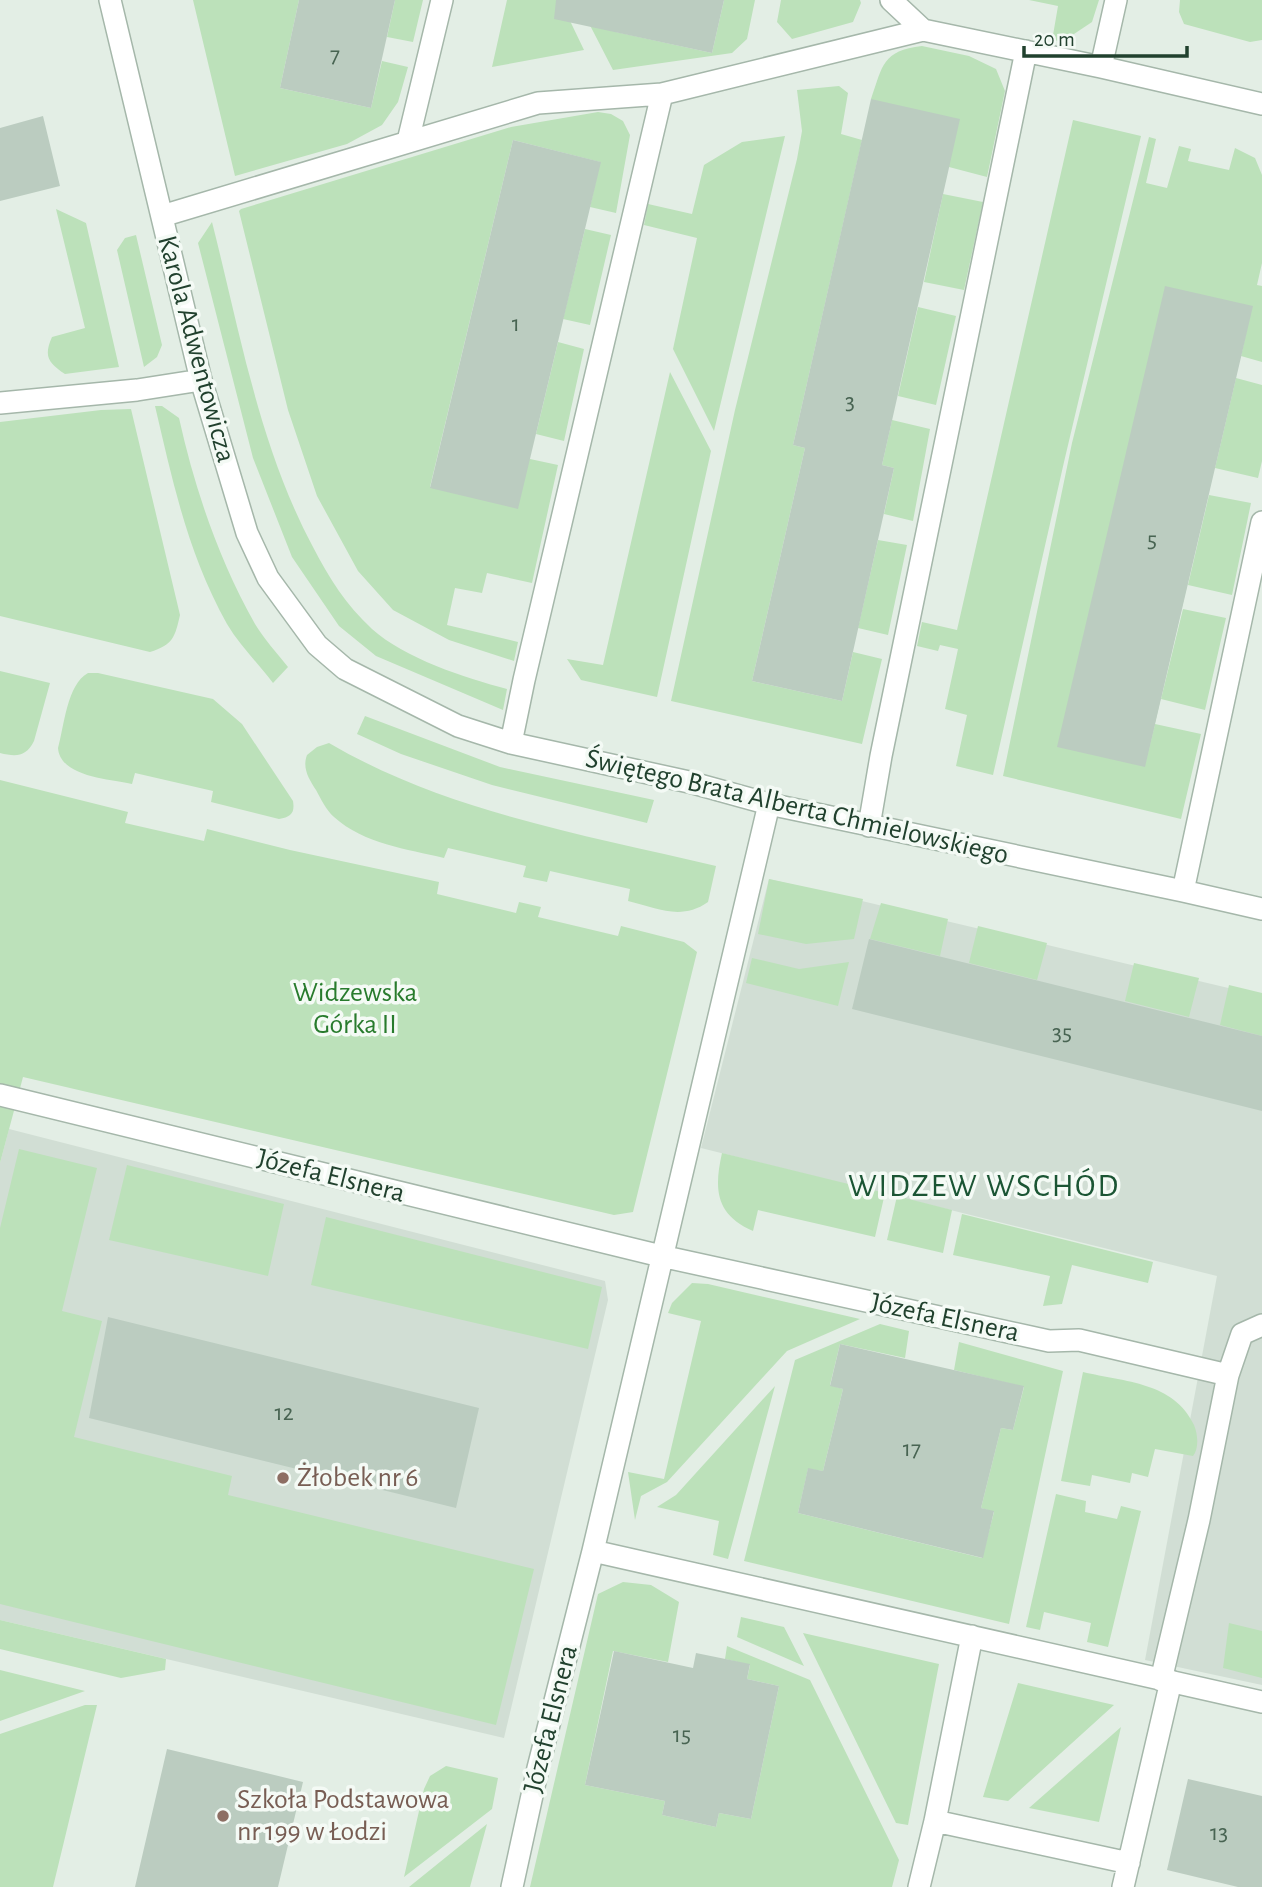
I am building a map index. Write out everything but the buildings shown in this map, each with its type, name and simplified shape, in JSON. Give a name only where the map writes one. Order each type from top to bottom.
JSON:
[{"type":"street","name":"Karola Adwentowicza","points":[[110,0],[201,380],[247,533],[268,578],[317,645],[345,669]]},
{"type":"street","points":[[408,141],[442,0]]},
{"type":"street","points":[[891,0],[923,30]]},
{"type":"street","points":[[1101,66],[1116,0]]},
{"type":"street","points":[[162,216],[538,103],[662,94],[923,30],[1101,66],[1262,104]]},
{"type":"street","points":[[869,826],[881,756],[1026,51]]},
{"type":"street","points":[[511,743],[662,94]]},
{"type":"street","points":[[0,403],[137,390],[201,380]]},
{"type":"street","points":[[1183,891],[1262,522]]},
{"type":"street","name":"Świętego Brata Alberta Chmielowskiego","points":[[345,669],[458,726],[511,743],[689,782],[769,804],[1262,909]]},
{"type":"street","name":"Józefa Elsnera","points":[[512,1887],[538,1768],[593,1551],[769,804]]},
{"type":"street","name":"Józefa Elsnera","points":[[0,1095],[662,1256],[1049,1341],[1079,1340],[1228,1375]]},
{"type":"street","points":[[1123,1887],[1228,1375],[1242,1334],[1262,1325]]},
{"type":"street","points":[[593,1551],[1262,1702]]},
{"type":"street","points":[[919,1887],[972,1636]]},
{"type":"street","points":[[934,1821],[1129,1863]]},
{"type":"shaded area","points":[[769,879],[1262,996],[1262,1685],[1145,1660],[1217,1276],[701,1148]]},
{"type":"shaded area","name":"Żłobek nr 6","points":[[9,1129],[605,1281],[608,1300],[504,1738],[0,1620],[0,1163]]},
{"type":"green space","points":[[193,0],[299,0],[280,88],[371,108],[382,61],[408,67],[398,102],[382,125],[347,144],[235,176]]},
{"type":"green space","points":[[395,0],[423,0],[413,42],[387,37]]},
{"type":"green space","points":[[507,0],[560,0],[584,50],[492,67]]},
{"type":"green space","points":[[577,0],[616,32],[712,53],[724,0],[755,0],[747,39],[732,53],[613,70]]},
{"type":"green space","points":[[781,0],[860,0],[861,3],[853,22],[792,39],[777,22]]},
{"type":"green space","points":[[1029,0],[1099,0],[1092,22],[1065,40],[1052,41],[1058,6]]},
{"type":"green space","points":[[1180,0],[1262,0],[1262,40],[1250,42],[1184,24],[1179,12]]},
{"type":"green space","points":[[922,46],[969,56],[996,69],[1005,91],[987,177],[949,167],[871,99],[878,77],[891,56]]},
{"type":"green space","points":[[839,86],[848,93],[841,134],[862,140],[793,445],[805,448],[752,681],[842,701],[853,652],[882,659],[862,744],[671,701],[735,410],[797,159],[802,131],[797,90]]},
{"type":"green space","points":[[598,112],[611,114],[623,121],[630,135],[616,213],[590,207],[600,162],[513,140],[430,487],[530,459],[558,465],[532,583],[487,573],[482,593],[455,588],[447,625],[518,642],[514,661],[449,640],[393,610],[358,571],[317,496],[288,410],[239,211],[511,127]]},
{"type":"green space","points":[[1073,120],[1141,136],[993,775],[956,766],[967,715],[945,709],[958,649],[940,645],[938,651],[917,646],[922,622],[957,630]]},
{"type":"green space","points":[[785,136],[714,431],[673,349],[697,238],[644,225],[648,204],[692,214],[704,165],[742,142]]},
{"type":"green space","points":[[1149,137],[1156,139],[1146,183],[1167,188],[1179,146],[1191,149],[1188,161],[1229,170],[1235,148],[1255,158],[1262,175],[1262,263],[1257,285],[1262,286],[1262,362],[1241,356],[1252,306],[1145,766],[1155,724],[1201,734],[1181,819],[1003,776],[1072,443]]},
{"type":"green space","points":[[943,194],[983,202],[964,290],[924,282]]},
{"type":"green space","points":[[56,209],[86,223],[119,367],[65,374],[49,359],[48,350],[52,337],[85,328]]},
{"type":"green space","points":[[212,222],[265,429],[294,509],[325,570],[354,610],[385,639],[436,666],[507,689],[503,710],[376,656],[339,626],[292,557],[253,458],[198,243]]},
{"type":"green space","points":[[585,229],[611,235],[590,325],[563,319]]},
{"type":"green space","points":[[136,235],[162,345],[157,357],[144,367],[117,250],[125,238]]},
{"type":"green space","points":[[918,307],[956,316],[936,405],[898,396]]},
{"type":"green space","points":[[558,342],[584,349],[564,441],[536,434]]},
{"type":"green space","points":[[670,372],[711,451],[657,697],[581,680],[567,659],[603,665]]},
{"type":"green space","points":[[1236,378],[1262,385],[1262,461],[1258,478],[1215,468]]},
{"type":"green space","points":[[155,406],[162,406],[179,418],[193,472],[219,550],[255,624],[288,667],[273,683],[232,632],[213,598],[183,518]]},
{"type":"green space","points":[[131,409],[180,615],[172,639],[150,652],[0,616],[0,422]]},
{"type":"green space","points":[[892,420],[930,429],[913,521],[884,514],[894,468],[882,465]]},
{"type":"green space","points":[[1209,495],[1251,503],[1232,595],[1188,585]]},
{"type":"green space","points":[[878,540],[907,545],[888,635],[858,628]]},
{"type":"green space","points":[[1183,609],[1226,618],[1205,710],[1161,699]]},
{"type":"green space","points":[[0,671],[50,683],[34,741],[24,753],[0,753]]},
{"type":"green space","points":[[88,673],[213,699],[242,724],[293,801],[291,814],[279,819],[211,802],[213,791],[135,773],[132,784],[88,775],[67,765],[58,748],[75,686]]},
{"type":"green space","points":[[365,716],[500,767],[654,800],[647,823],[492,785],[401,754],[357,734]]},
{"type":"green space","points":[[329,743],[374,767],[469,804],[567,832],[716,866],[708,902],[688,911],[669,911],[628,901],[630,889],[550,871],[547,882],[523,877],[526,866],[448,848],[444,858],[359,834],[334,817],[326,808],[306,769],[307,755],[317,747]]},
{"type":"green space","name":"Widzewska Górka II","points":[[0,780],[128,812],[125,823],[204,841],[207,829],[439,882],[437,894],[516,913],[519,902],[541,907],[538,917],[618,936],[621,926],[684,942],[697,952],[633,1212],[614,1215],[23,1077],[0,1163]]},
{"type":"green space","points":[[769,879],[863,899],[854,939],[806,944],[758,934]]},
{"type":"green space","points":[[881,903],[948,919],[940,956],[870,939]]},
{"type":"green space","points":[[978,926],[1047,943],[1037,980],[969,963]]},
{"type":"green space","points":[[752,958],[799,969],[849,962],[838,1006],[746,983]]},
{"type":"green space","points":[[1134,963],[1199,978],[1189,1017],[1125,1001]]},
{"type":"green space","points":[[1229,985],[1262,993],[1262,1036],[1220,1025]]},
{"type":"green space","points":[[19,1149],[97,1168],[62,1311],[102,1321],[74,1437],[232,1476],[228,1495],[534,1569],[496,1725],[0,1604],[0,1228]]},
{"type":"green space","points":[[722,1153],[885,1193],[875,1237],[758,1210],[753,1231],[740,1224],[731,1217],[720,1199],[718,1178]]},
{"type":"green space","points":[[127,1165],[284,1204],[268,1276],[109,1240]]},
{"type":"green space","points":[[897,1196],[952,1210],[943,1253],[887,1240]]},
{"type":"green space","points":[[962,1214],[1153,1262],[1148,1283],[1072,1265],[1062,1304],[1043,1306],[1050,1276],[953,1255]]},
{"type":"green space","points":[[326,1217],[602,1287],[588,1349],[311,1285]]},
{"type":"green space","points":[[692,1283],[708,1284],[860,1319],[787,1351],[667,1482],[641,1496],[635,1520],[628,1472],[664,1479],[701,1321],[668,1313],[672,1303]]},
{"type":"green space","points":[[880,1324],[909,1331],[905,1358],[840,1344],[830,1385],[843,1389],[823,1471],[808,1469],[798,1513],[982,1558],[994,1512],[981,1508],[1001,1428],[1013,1430],[1024,1387],[954,1370],[959,1342],[1063,1371],[1009,1624],[744,1561],[795,1360]]},
{"type":"green space","points":[[1083,1372],[1147,1386],[1174,1400],[1194,1425],[1197,1445],[1193,1456],[1155,1449],[1148,1477],[1132,1473],[1130,1483],[1092,1475],[1090,1486],[1061,1481]]},
{"type":"green space","points":[[775,1386],[728,1559],[713,1555],[719,1521],[657,1507],[676,1495]]},
{"type":"green space","points":[[1056,1494],[1086,1501],[1085,1512],[1117,1519],[1121,1506],[1141,1511],[1108,1647],[1087,1642],[1091,1623],[1044,1612],[1040,1630],[1026,1627]]},
{"type":"green space","points":[[623,1582],[651,1585],[679,1602],[668,1662],[613,1651],[585,1785],[665,1801],[662,1815],[716,1827],[719,1813],[751,1819],[779,1686],[747,1679],[750,1665],[725,1659],[727,1646],[810,1680],[899,1860],[892,1887],[530,1887],[598,1594]]},
{"type":"green space","points":[[741,1617],[784,1627],[804,1666],[737,1637]]},
{"type":"green space","points":[[0,1620],[166,1659],[165,1670],[121,1678],[0,1649]]},
{"type":"green space","points":[[1229,1623],[1262,1631],[1262,1678],[1223,1668]]},
{"type":"green space","points":[[803,1633],[939,1664],[908,1825],[896,1823]]},
{"type":"green space","points":[[0,1670],[85,1691],[0,1721]]},
{"type":"green space","points":[[1018,1683],[1114,1705],[1008,1801],[983,1797]]},
{"type":"green space","points":[[85,1705],[97,1705],[53,1887],[0,1887],[0,1734]]},
{"type":"green space","points":[[1121,1727],[1099,1822],[1029,1808]]},
{"type":"green space","points":[[446,1766],[498,1778],[492,1809],[404,1877],[424,1789],[430,1776]]},
{"type":"green space","points":[[487,1824],[470,1887],[409,1887]]},
{"type":"place","name":"Żłobek nr 6","points":[[283,1478]]},
{"type":"place","name":"Szkoła Podstawowa nr 199 w Łodzi","points":[[223,1816]]},
{"type":"district","name":"WIDZEW WSCHÓD","points":[[984,1186]]}]
